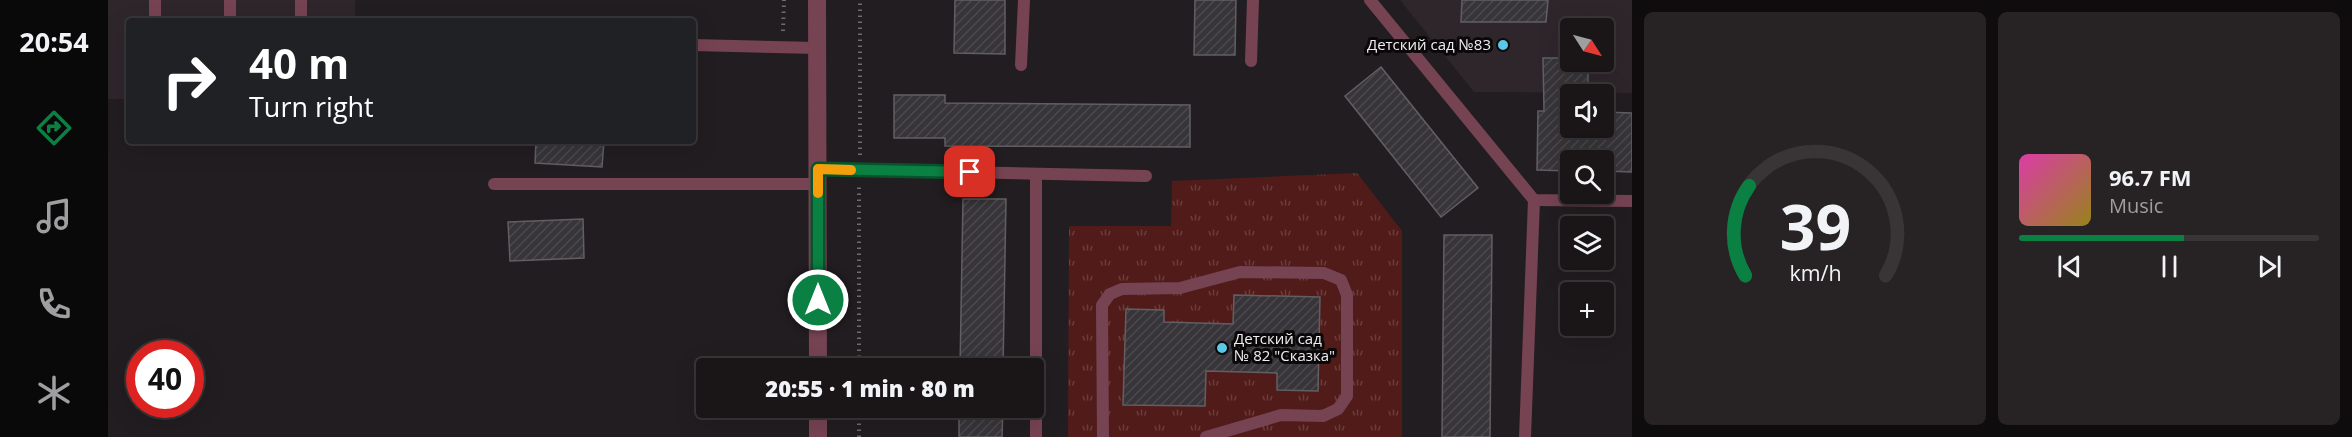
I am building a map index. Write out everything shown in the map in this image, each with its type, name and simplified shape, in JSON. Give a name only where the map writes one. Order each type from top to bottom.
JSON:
[{"type":"street","points":[[817,0],[818,358]]},
{"type":"street","points":[[818,418],[818,437]]},
{"type":"lane","points":[[155,0],[155,18]]},
{"type":"lane","points":[[230,0],[230,18]]},
{"type":"lane","points":[[301,0],[301,18]]},
{"type":"lane","points":[[1021,65],[1023,0]]},
{"type":"lane","points":[[1251,61],[1253,0]]},
{"type":"lane","points":[[1370,0],[1534,200],[1525,437]]},
{"type":"lane","points":[[696,45],[818,48]]},
{"type":"lane","points":[[1036,174],[1036,437]]},
{"type":"lane","points":[[494,184],[1036,174],[1146,176]]},
{"type":"lane","points":[[1534,200],[1632,201]]},
{"type":"lane","points":[[1103,437],[1102,305],[1110,294],[1122,289],[1180,288],[1240,272],[1324,273],[1341,280],[1347,295],[1347,396],[1338,409],[1323,417],[1281,415],[1206,437]]},
{"type":"path","points":[[783,47],[784,0]]},
{"type":"path","points":[[859,418],[859,437]]},
{"type":"shaded area","points":[[108,0],[355,0],[355,18],[126,18],[126,99],[108,99]]},
{"type":"shaded area","name":"Детский сад №83","points":[[1400,0],[1632,0],[1632,93],[1614,93],[1614,84],[1560,84],[1560,93],[1474,92]]},
{"type":"green space","points":[[1357,173],[1402,231],[1402,437],[1068,437],[1069,226],[1171,226],[1172,181]]},
{"type":"building","points":[[955,0],[1005,0],[1005,54],[954,53]]},
{"type":"building","points":[[1195,0],[1236,0],[1235,55],[1194,55]]},
{"type":"building","points":[[1462,0],[1548,0],[1546,22],[1461,22]]},
{"type":"building","points":[[1543,58],[1560,58],[1560,72],[1588,72],[1588,84],[1560,84],[1560,138],[1614,138],[1614,112],[1632,113],[1632,172],[1614,171],[1614,150],[1560,150],[1560,171],[1537,170],[1538,111],[1544,111]]},
{"type":"building","points":[[1381,67],[1478,188],[1441,217],[1345,96]]},
{"type":"building","points":[[894,95],[945,95],[945,103],[1190,105],[1190,147],[945,146],[945,138],[894,138]]},
{"type":"building","points":[[536,144],[604,144],[602,167],[535,163]]},
{"type":"building","points":[[963,199],[1006,199],[1003,358],[960,358]]},
{"type":"building","points":[[583,219],[584,258],[510,261],[508,222]]},
{"type":"building","points":[[1444,235],[1492,235],[1490,437],[1442,437]]},
{"type":"building","name":"Детский сад № 82 \"Сказка\"","points":[[1234,295],[1320,297],[1318,391],[1277,390],[1277,373],[1206,371],[1205,406],[1123,405],[1126,309],[1164,310],[1164,322],[1233,324]]},
{"type":"building","points":[[959,418],[1003,418],[1002,437],[959,437]]},
{"type":"slow traffic","points":[[818,193],[818,169],[851,170]]},
{"type":"place","name":"Детский сад №83","points":[[1503,45]]},
{"type":"place","name":"Детский сад № 82 \"Сказка\"","points":[[1222,348]]},
{"type":"route","points":[[818,300],[818,169],[970,172]]}]
